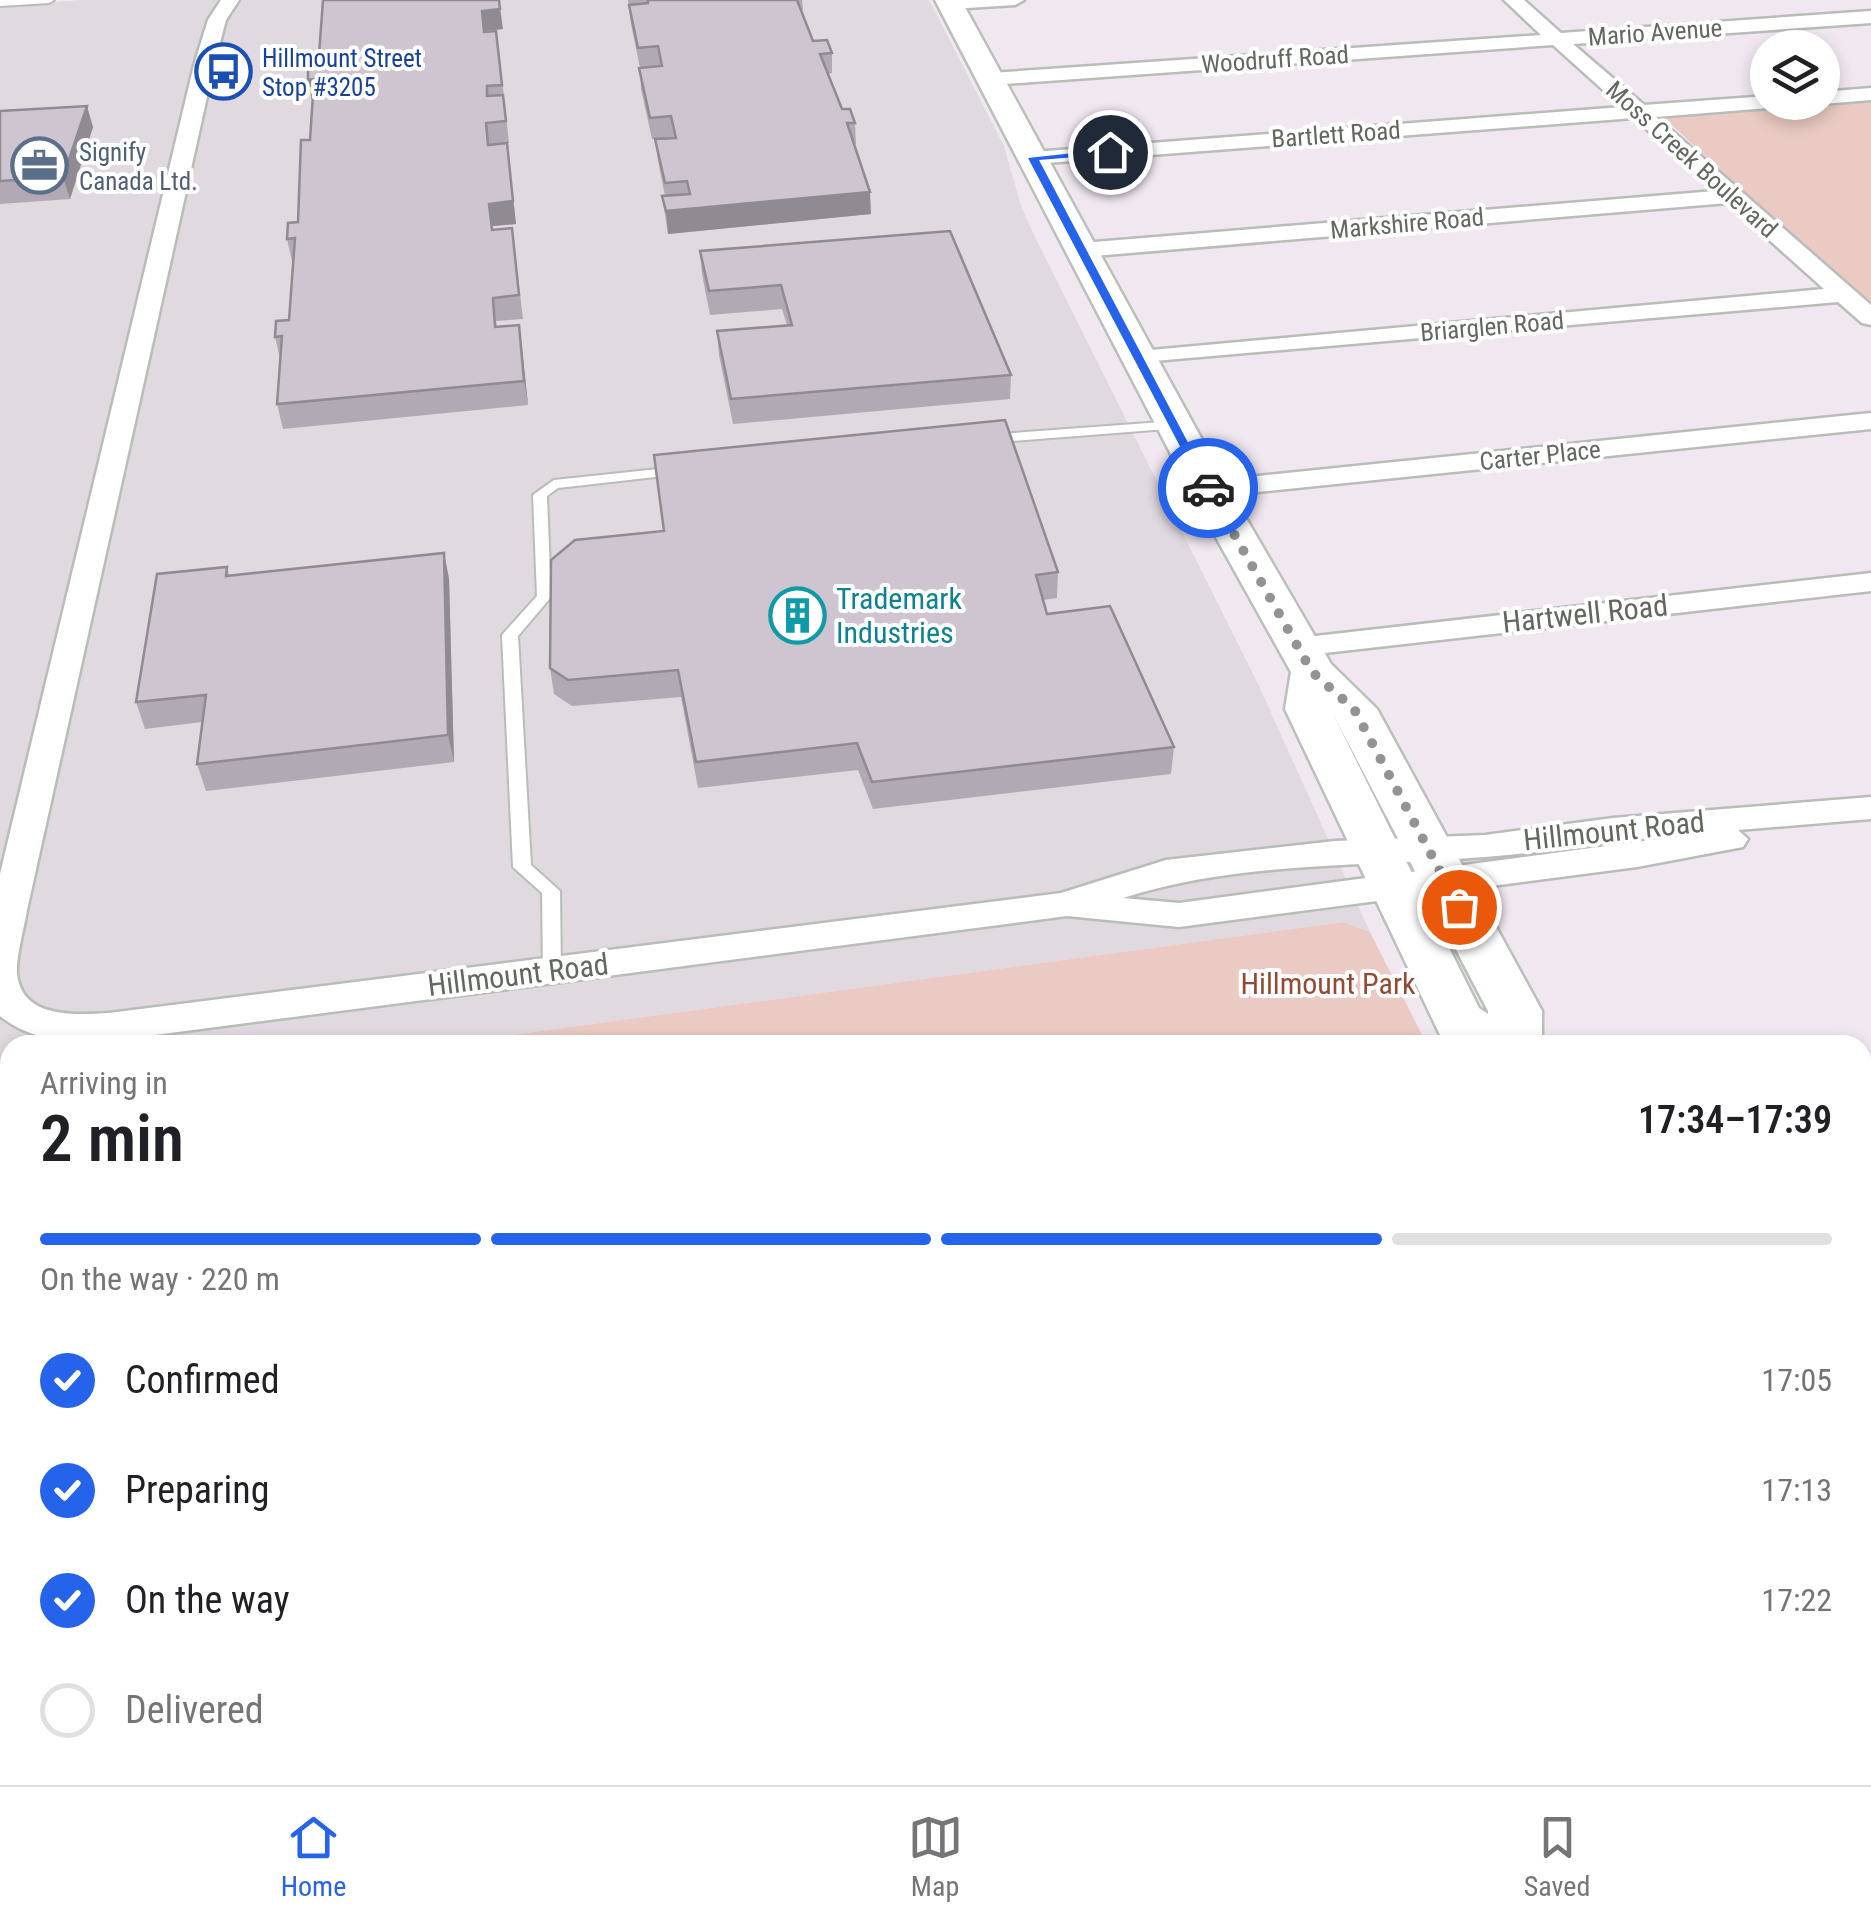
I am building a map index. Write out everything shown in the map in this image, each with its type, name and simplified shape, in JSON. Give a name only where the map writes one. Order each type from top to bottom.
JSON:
[{"type":"street","points":[[0,967],[9,910],[204,66],[216,20],[230,0]]},
{"type":"street","points":[[1015,0],[949,2],[1209,489],[1305,660],[1354,709],[1515,1012],[1515,1035]]},
{"type":"street","name":"Moss Creek Boulevard","points":[[1513,0],[1871,318]]},
{"type":"street","name":"Mario Avenue","points":[[1558,39],[1871,17]]},
{"type":"street","name":"Woodruff Road","points":[[991,79],[1558,39]]},
{"type":"street","points":[[1840,97],[1871,94]]},
{"type":"street","name":"Bartlett Road","points":[[1033,158],[1750,103]]},
{"type":"street","name":"Markshire Road","points":[[1082,250],[1732,196]]},
{"type":"street","name":"Briarglen Road","points":[[1140,358],[1844,294]]},
{"type":"street","name":"Carter Place","points":[[1209,489],[1871,421]]},
{"type":"street","name":"Hartwell Road","points":[[1305,660],[1871,582]]},
{"type":"street","points":[[1305,660],[1308,709],[1459,1021],[1478,1035]]},
{"type":"street","name":"Hillmount Road","points":[[0,975],[4,995],[21,1013],[43,1025],[72,1029],[1063,905],[1179,915],[1384,869],[1637,856],[1871,811]]},
{"type":"lane","points":[[0,3],[49,0]]},
{"type":"lane","points":[[962,442],[1175,426]]},
{"type":"lane","points":[[552,971],[551,890],[522,867],[510,635],[544,596],[540,494],[554,484],[692,470]]},
{"type":"shaded area","points":[[83,0],[929,0],[1004,146],[1021,206],[1034,235],[1259,686],[1370,932],[1344,922],[512,1035],[0,1035],[0,6]]},
{"type":"green space","points":[[1871,98],[1871,303],[1768,212],[1757,209],[1724,181],[1727,176],[1666,120],[1669,116],[1750,109],[1750,120],[1840,120],[1840,101]]},
{"type":"green space","name":"Hillmount Park","points":[[1344,922],[1370,932],[1422,1035],[512,1035]]},
{"type":"building","points":[[323,0],[499,0],[500,9],[482,11],[484,32],[496,31],[502,85],[487,86],[487,96],[503,95],[506,121],[486,123],[488,145],[507,143],[513,201],[489,204],[492,230],[512,228],[519,295],[493,298],[495,327],[519,325],[524,381],[277,404],[282,336],[275,337],[276,321],[289,320],[295,238],[287,239],[288,223],[298,222],[301,140],[310,140],[314,79],[308,80],[308,69],[318,68]]},
{"type":"building","points":[[648,0],[797,0],[813,41],[827,40],[832,53],[820,54],[842,109],[850,109],[855,123],[847,123],[870,192],[666,211],[662,196],[690,194],[687,181],[665,183],[655,139],[676,138],[671,116],[650,118],[639,68],[662,66],[658,46],[638,48],[629,5]]},
{"type":"building","points":[[87,106],[63,177],[0,181],[0,111]]},
{"type":"building","points":[[950,231],[1011,375],[731,399],[717,331],[792,325],[781,285],[709,291],[700,251]]},
{"type":"building","name":"Trademark Industries","points":[[1005,420],[1058,572],[1036,575],[1047,614],[1110,606],[1174,747],[872,782],[857,743],[696,762],[678,670],[568,680],[550,668],[551,560],[575,540],[664,531],[654,455]]},
{"type":"building","points":[[444,553],[448,735],[197,764],[206,695],[136,702],[157,574],[227,567],[226,576]]},
{"type":"way so far","points":[[1208,488],[1312,672],[1354,709],[1459,907]]},
{"type":"place","name":"Hillmount Street Stop #3205","points":[[223,72]]},
{"type":"place","name":"Signify Canada Ltd.","points":[[40,166]]},
{"type":"place","name":"Trademark Industries","points":[[797,616]]},
{"type":"route","points":[[1110,152],[1033,158],[1208,488]]}]
